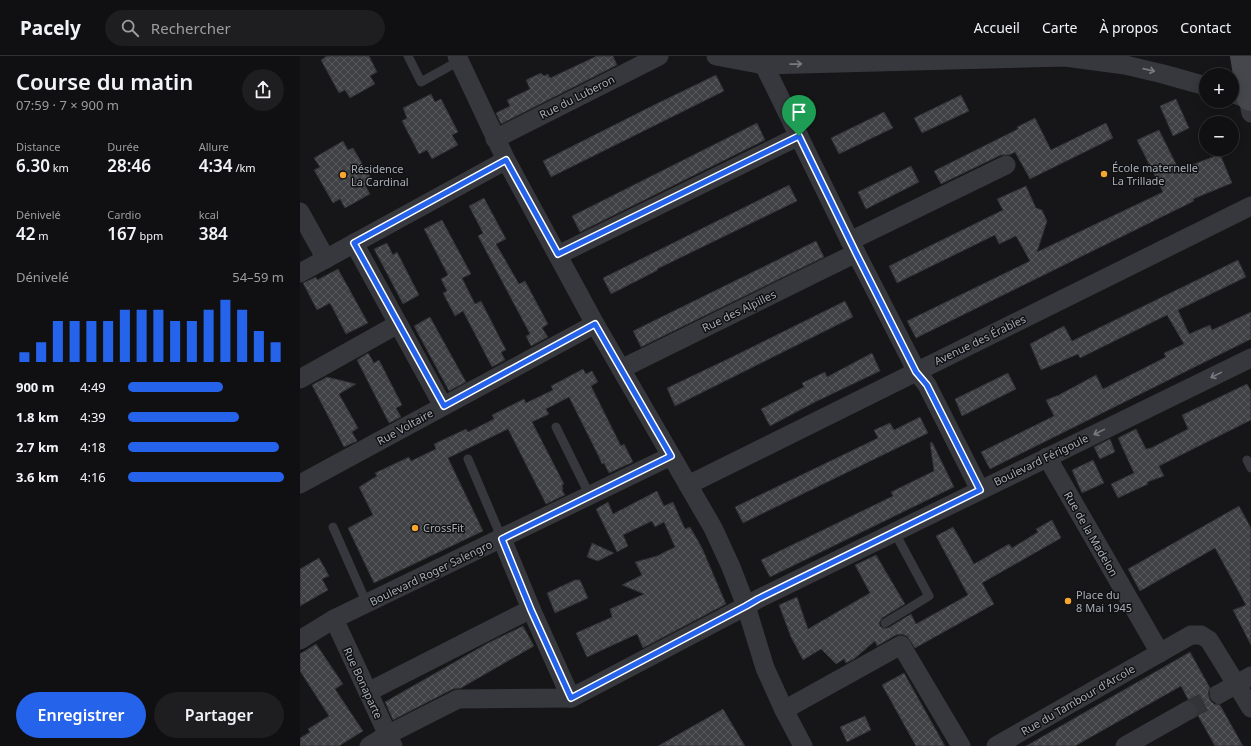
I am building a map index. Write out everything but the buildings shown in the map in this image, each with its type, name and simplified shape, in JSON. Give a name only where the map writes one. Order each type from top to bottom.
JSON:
[{"type":"street","name":"Rue du Luberon","points":[[495,139],[659,56]]},
{"type":"street","points":[[716,56],[764,65],[1065,57],[1125,60],[1163,74],[1199,84]]},
{"type":"street","points":[[1241,56],[1246,101]]},
{"type":"street","points":[[458,59],[495,139],[595,324],[713,528],[731,567],[746,606],[765,668],[784,710],[803,746]]},
{"type":"street","points":[[764,65],[916,372],[927,385],[980,490]]},
{"type":"street","points":[[558,254],[799,136]]},
{"type":"street","points":[[300,273],[506,160]]},
{"type":"street","name":"Rue des Alpilles","points":[[622,369],[1006,165]]},
{"type":"street","name":"Avenue des Érables","points":[[688,485],[1251,206]]},
{"type":"street","points":[[301,214],[326,259]]},
{"type":"street","points":[[354,243],[444,406]]},
{"type":"street","points":[[300,379],[398,324]]},
{"type":"street","name":"Rue Voltaire","points":[[300,484],[595,324]]},
{"type":"street","name":"Boulevard Férigoule","points":[[571,698],[758,599],[1251,358]]},
{"type":"street","name":"Boulevard Roger Salengro","points":[[300,640],[334,619],[671,456]]},
{"type":"street","name":"Rue de la Madelon","points":[[1046,457],[1160,653]]},
{"type":"street","points":[[369,746],[390,740],[458,699],[571,698],[531,610],[502,539]]},
{"type":"street","points":[[368,692],[531,610]]},
{"type":"street","name":"Rue Bonaparte","points":[[334,619],[390,740]]},
{"type":"street","name":"Rue du Tambour d'Arcole","points":[[996,746],[1191,635],[1201,635],[1209,640],[1244,680],[1251,708]]},
{"type":"street","points":[[784,710],[901,645],[961,746]]},
{"type":"street","points":[[1219,694],[1244,680]]},
{"type":"street","points":[[1125,746],[1188,711]]},
{"type":"lane","points":[[408,56],[422,82],[458,59]]},
{"type":"lane","points":[[556,427],[590,496]]},
{"type":"lane","points":[[468,459],[502,539]]},
{"type":"lane","points":[[333,527],[367,604]]},
{"type":"lane","points":[[885,623],[930,596],[895,533]]},
{"type":"tunnel","points":[[1187,711],[1219,694]]},
{"type":"place","name":"École maternelle La Trillade","points":[[1104,174]]},
{"type":"place","name":"Résidence La Cardinal","points":[[343,175]]},
{"type":"place","name":"CrossFit","points":[[415,528]]},
{"type":"place","name":"Place du 8 Mai 1945","points":[[1068,601]]},
{"type":"route","points":[[799,136],[916,372],[927,385],[980,490],[758,599],[571,698],[531,610],[502,539],[671,456],[595,324],[444,406],[354,243],[506,160],[558,254],[799,136]]}]
